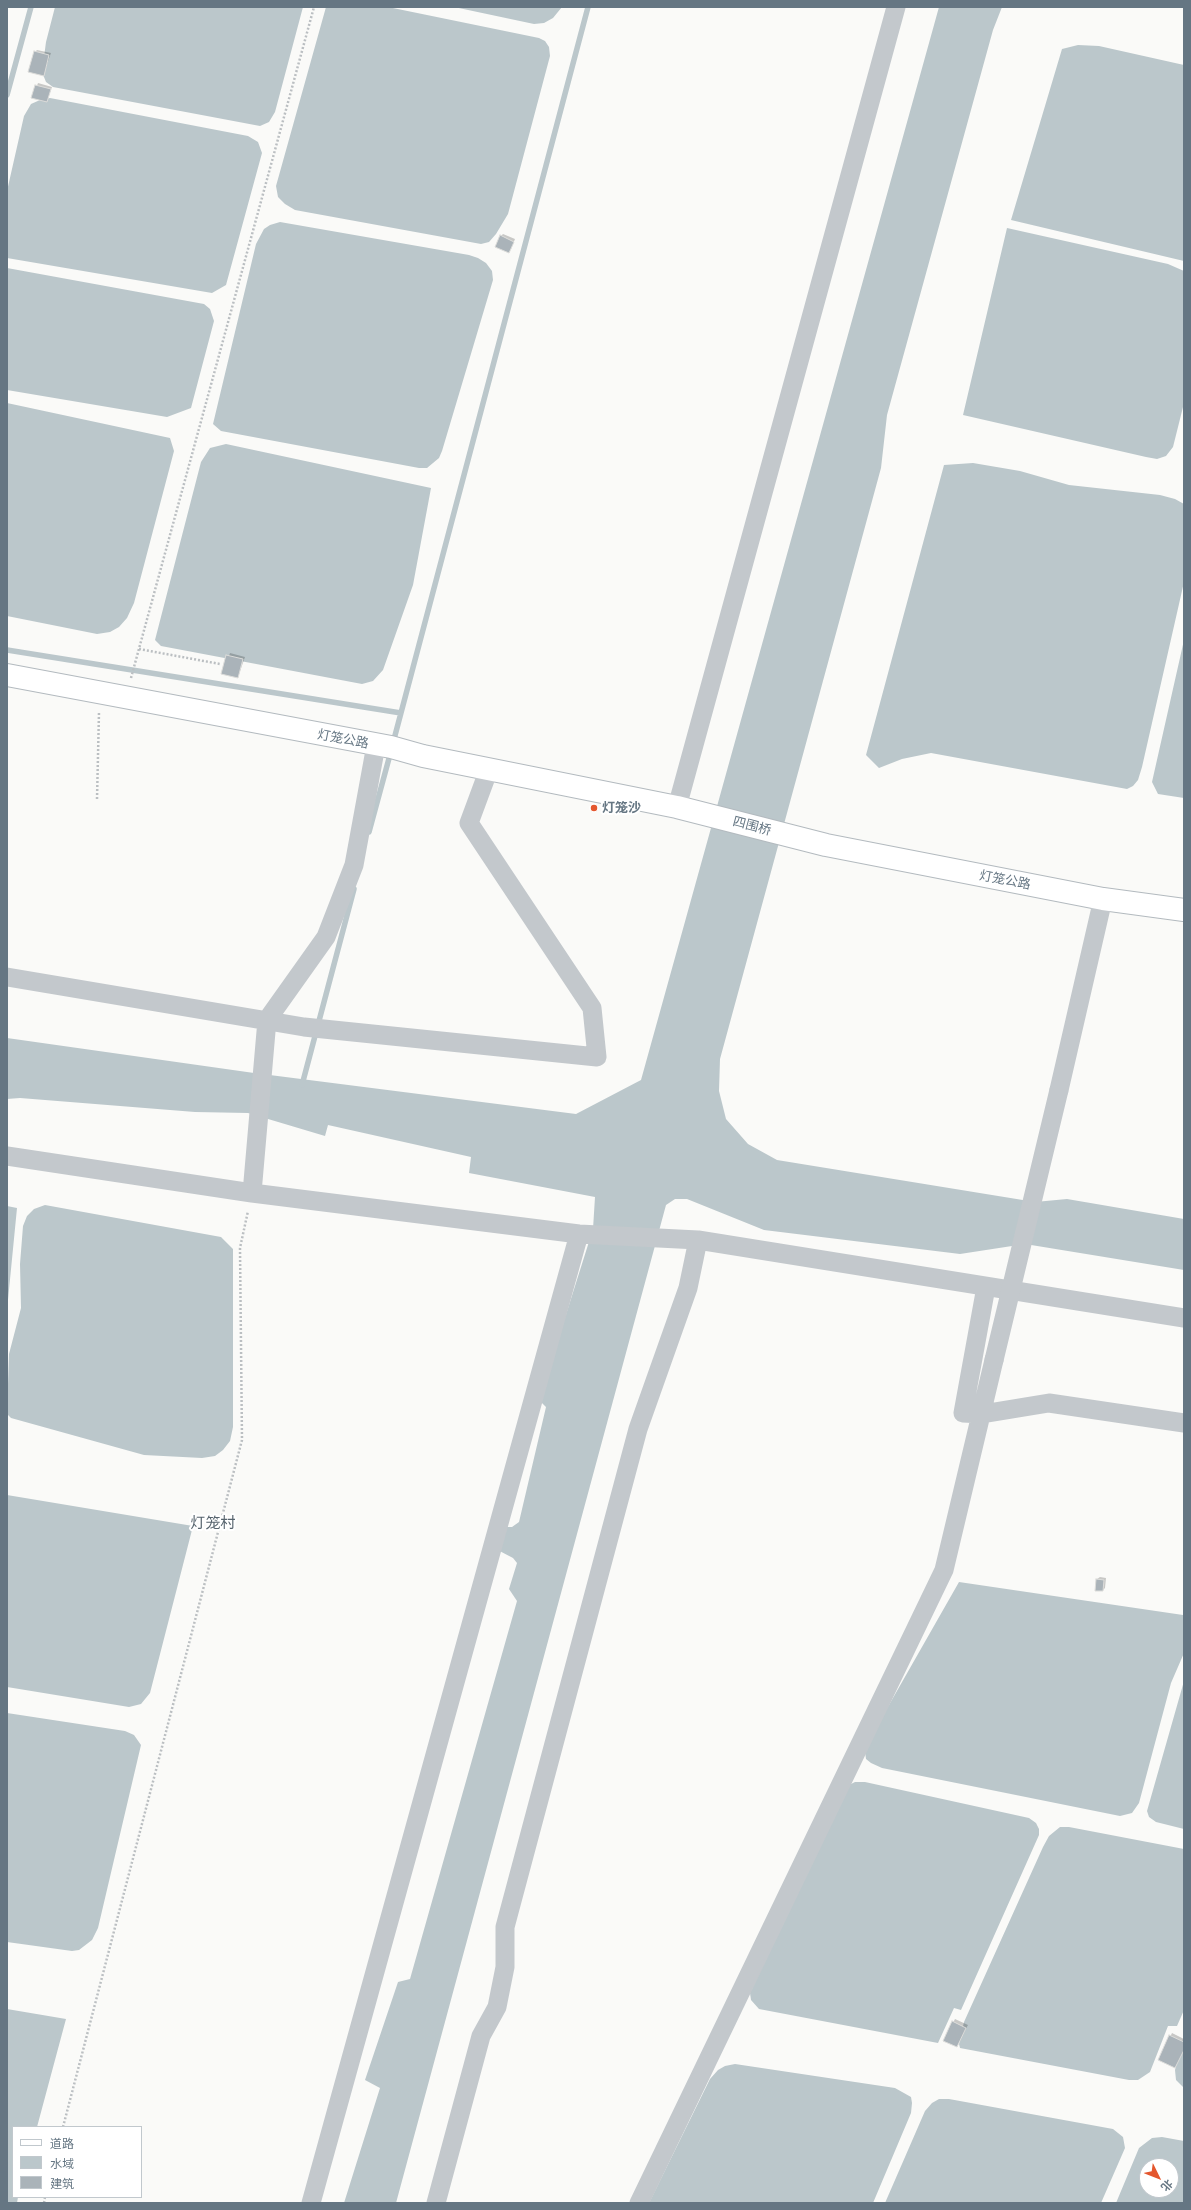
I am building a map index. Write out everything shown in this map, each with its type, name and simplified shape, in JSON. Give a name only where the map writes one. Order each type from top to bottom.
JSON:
[{"type":"street","points":[[677,806],[896,7]]},
{"type":"street","name":"灯笼公路","points":[[7,675],[384,746],[423,756],[677,806]]},
{"type":"street","points":[[252,1193],[267,1020],[326,937],[354,865],[384,746]]},
{"type":"street","points":[[7,977],[304,1027],[596,1057],[592,1008],[469,823],[489,769]]},
{"type":"street","name":"四围桥","points":[[677,806],[826,845]]},
{"type":"street","name":"灯笼公路","points":[[826,845],[1103,899],[1184,910]]},
{"type":"street","points":[[638,2203],[944,1570],[1059,1090],[1103,899]]},
{"type":"street","points":[[7,1156],[252,1193],[579,1234],[698,1240],[1184,1318]]},
{"type":"street","points":[[310,2203],[579,1234]]},
{"type":"street","points":[[436,2203],[481,2036],[497,2007],[505,1967],[505,1927],[636,1437],[688,1288],[698,1240]]},
{"type":"street","points":[[986,1287],[963,1413],[982,1414],[1049,1403],[1184,1423]]},
{"type":"path","points":[[130,684],[314,7]]},
{"type":"path","points":[[139,649],[220,664]]},
{"type":"path","points":[[97,799],[100,692]]},
{"type":"path","points":[[63,2126],[242,1440],[240,1248],[252,1193]]},
{"type":"water","points":[[55,7],[303,7],[275,112],[269,122],[260,126],[53,87],[46,82],[42,72],[46,42]]},
{"type":"water","points":[[326,7],[388,7],[539,38],[545,41],[549,47],[550,56],[508,214],[496,234],[489,242],[481,244],[295,210],[285,204],[278,197],[276,186]]},
{"type":"water","points":[[454,7],[562,7],[553,18],[544,23],[534,24]]},
{"type":"water","points":[[939,7],[1002,7],[993,30],[887,415],[881,468],[720,1059],[719,1091],[726,1119],[748,1144],[777,1160],[1035,1202],[1067,1199],[1184,1219],[1184,1270],[1025,1244],[960,1254],[764,1230],[687,1199],[675,1199],[666,1205],[396,2203],[344,2203],[380,2088],[365,2080],[398,1982],[410,1979],[517,1601],[509,1589],[517,1563],[513,1558],[490,1546],[500,1527],[512,1527],[519,1522],[546,1407],[539,1400],[593,1229],[595,1197],[469,1173],[471,1157],[328,1125],[325,1136],[248,1113],[195,1112],[20,1098],[7,1099],[7,1038],[254,1073],[576,1114],[641,1080]]},
{"type":"water","points":[[1078,45],[1099,46],[1184,65],[1184,261],[1011,220],[1062,49]]},
{"type":"water","points":[[50,98],[248,136],[258,142],[262,153],[226,285],[212,293],[7,258],[7,191],[24,116],[31,104]]},
{"type":"water","points":[[280,222],[469,255],[486,263],[492,271],[493,280],[442,451],[439,458],[427,468],[419,468],[221,431],[213,424],[256,244],[264,229],[270,225]]},
{"type":"water","points":[[1007,228],[1168,264],[1184,271],[1184,403],[1173,447],[1166,456],[1157,459],[1146,457],[963,415]]},
{"type":"water","points":[[7,268],[204,304],[210,309],[214,321],[191,408],[167,417],[7,390]]},
{"type":"water","points":[[7,403],[170,438],[174,451],[134,603],[127,618],[119,627],[110,632],[97,634],[7,616]]},
{"type":"water","points":[[226,444],[431,488],[413,585],[383,670],[373,681],[362,684],[161,646],[155,640],[201,462],[210,448]]},
{"type":"water","points":[[973,463],[1020,471],[1069,485],[1160,495],[1175,499],[1184,504],[1184,582],[1142,767],[1138,780],[1133,786],[1127,789],[931,753],[902,759],[879,768],[866,755],[944,465]]},
{"type":"water","points":[[1184,640],[1184,798],[1158,794],[1152,782]]},
{"type":"water","points":[[45,1205],[221,1237],[233,1249],[233,1427],[230,1441],[223,1450],[215,1456],[202,1458],[144,1455],[11,1418],[7,1414],[9,1354],[21,1308],[20,1264],[23,1226],[27,1216],[34,1209]]},
{"type":"water","points":[[7,1206],[17,1208],[7,1310]]},
{"type":"water","points":[[7,1495],[193,1526],[150,1693],[141,1704],[129,1707],[7,1687]]},
{"type":"water","points":[[959,1582],[1183,1615],[1184,1653],[1171,1683],[1139,1803],[1132,1813],[1120,1816],[882,1768],[866,1759],[865,1752],[869,1740]]},
{"type":"water","points":[[1184,1681],[1184,1829],[1156,1822],[1149,1817],[1147,1811]]},
{"type":"water","points":[[7,1713],[125,1731],[134,1735],[141,1745],[98,1928],[92,1940],[79,1950],[72,1951],[7,1942]]},
{"type":"water","points":[[855,1782],[865,1782],[1029,1818],[1036,1823],[1039,1829],[1039,1835],[961,2010],[954,2008],[938,2043],[759,2009],[751,2000],[750,1993],[847,1786]]},
{"type":"water","points":[[1060,1827],[1069,1827],[1184,1849],[1184,2010],[1177,2026],[1168,2026],[1150,2072],[1138,2080],[1129,2080],[960,2048],[959,2044],[964,2022],[1043,1847],[1049,1836]]},
{"type":"water","points":[[7,2009],[66,2019],[37,2126],[12,2126],[12,2198],[18,2198],[17,2203],[7,2203]]},
{"type":"water","points":[[1184,2035],[1184,2088],[1176,2080],[1175,2070]]},
{"type":"water","points":[[735,2064],[895,2088],[911,2097],[911,2113],[873,2203],[649,2203],[710,2079],[718,2070],[725,2066]]},
{"type":"water","points":[[939,2099],[949,2099],[1113,2129],[1123,2137],[1125,2148],[1101,2203],[885,2203],[925,2111],[932,2103]]},
{"type":"water","points":[[1162,2137],[1184,2141],[1184,2203],[1116,2203],[1139,2148],[1152,2138]]},
{"type":"building","points":[[34,51],[49,55],[44,76],[28,72]]},
{"type":"building","points":[[35,85],[51,89],[47,102],[31,98]]},
{"type":"building","points":[[500,235],[514,242],[509,253],[495,247]]},
{"type":"building","points":[[226,655],[243,659],[238,678],[221,674]]},
{"type":"building","points":[[1096,1579],[1104,1580],[1103,1591],[1095,1591]]},
{"type":"building","points":[[952,2021],[966,2028],[957,2047],[943,2041]]},
{"type":"building","points":[[1169,2035],[1184,2042],[1184,2050],[1175,2068],[1158,2060]]},
{"type":"waterway","points":[[7,95],[31,7]]},
{"type":"waterway","points":[[393,743],[588,7]]},
{"type":"waterway","points":[[7,650],[401,713]]},
{"type":"waterway","points":[[369,832],[391,751]]},
{"type":"waterway","points":[[302,1085],[354,889]]},
{"type":"place","name":"灯笼沙","points":[[594,808]]},
{"type":"district","name":"灯笼村","points":[[213,1523]]}]
